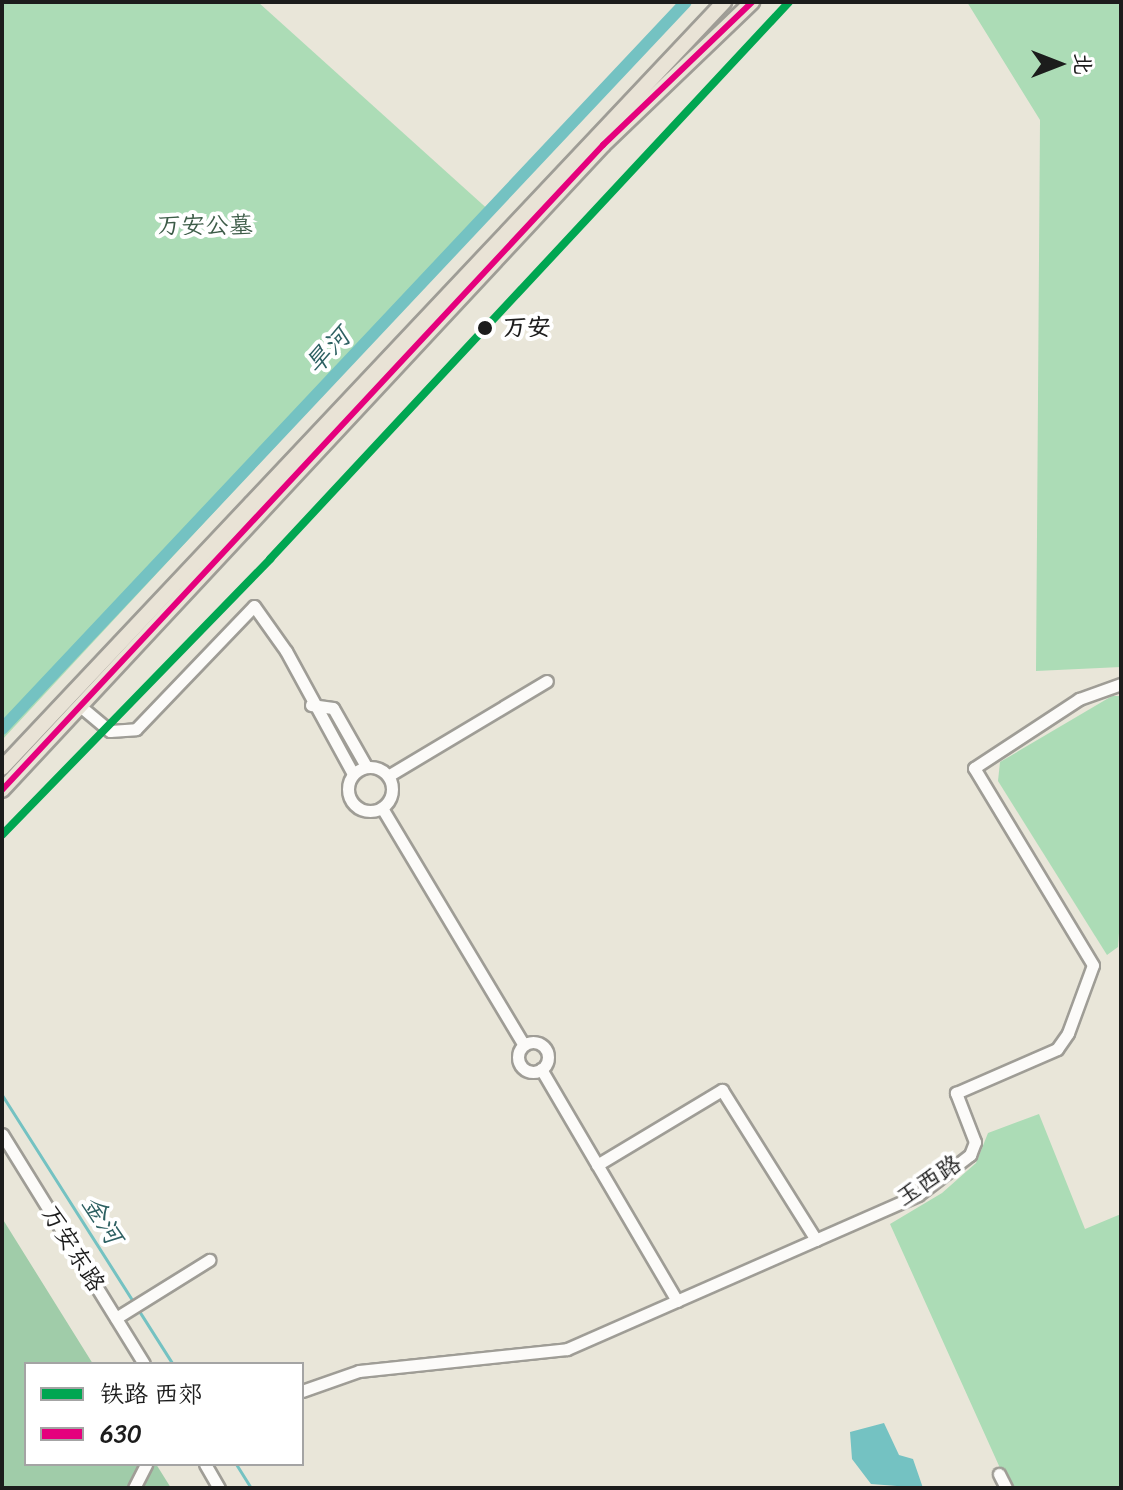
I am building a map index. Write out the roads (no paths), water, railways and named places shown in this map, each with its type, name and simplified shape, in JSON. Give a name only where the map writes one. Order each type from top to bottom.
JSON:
[{"type":"main road","points":[[2,768],[724,2]]},
{"type":"main road","points":[[2,790],[603,145],[752,2]]},
{"type":"street","points":[[80,706],[110,731],[136,729],[254,606],[286,651],[311,705],[353,774]]},
{"type":"street","points":[[388,776],[547,681]]},
{"type":"street","name":"玉西路","points":[[304,1390],[359,1371],[567,1349],[918,1195],[970,1155],[975,1142],[956,1093],[1057,1049],[1068,1033],[1093,965],[974,768],[1079,699],[1121,684]]},
{"type":"street","points":[[311,705],[333,708],[366,766],[388,776]]},
{"type":"street","points":[[366,766],[353,774],[348,793],[355,806],[368,811],[382,808],[391,796],[388,776]]},
{"type":"street","points":[[382,808],[524,1045],[520,1065],[528,1071],[541,1069]]},
{"type":"street","points":[[524,1045],[535,1042],[544,1047],[547,1056],[541,1069]]},
{"type":"street","points":[[541,1069],[677,1301]]},
{"type":"street","points":[[597,1165],[722,1090],[816,1240]]},
{"type":"street","name":"万安东路","points":[[2,1134],[143,1362]]},
{"type":"street","points":[[116,1318],[209,1260]]},
{"type":"street","points":[[134,1488],[145,1466]]},
{"type":"street","points":[[206,1466],[219,1488]]},
{"type":"street","points":[[999,1474],[1006,1488]]},
{"type":"water","points":[[884,1423],[899,1455],[913,1459],[923,1488],[871,1484],[852,1459],[850,1432]]},
{"type":"waterway","name":"旱河","points":[[2,729],[686,2]]},
{"type":"waterway","name":"金河","points":[[2,1095],[172,1362]]},
{"type":"waterway","name":"金河","points":[[237,1466],[251,1488]]},
{"type":"rail line","name":"西郊","points":[[2,835],[270,559],[789,2]]},
{"type":"place","name":"万安","points":[[485,328]]},
{"type":"park label","name":"万安公墓","points":[[205,226]]}]
